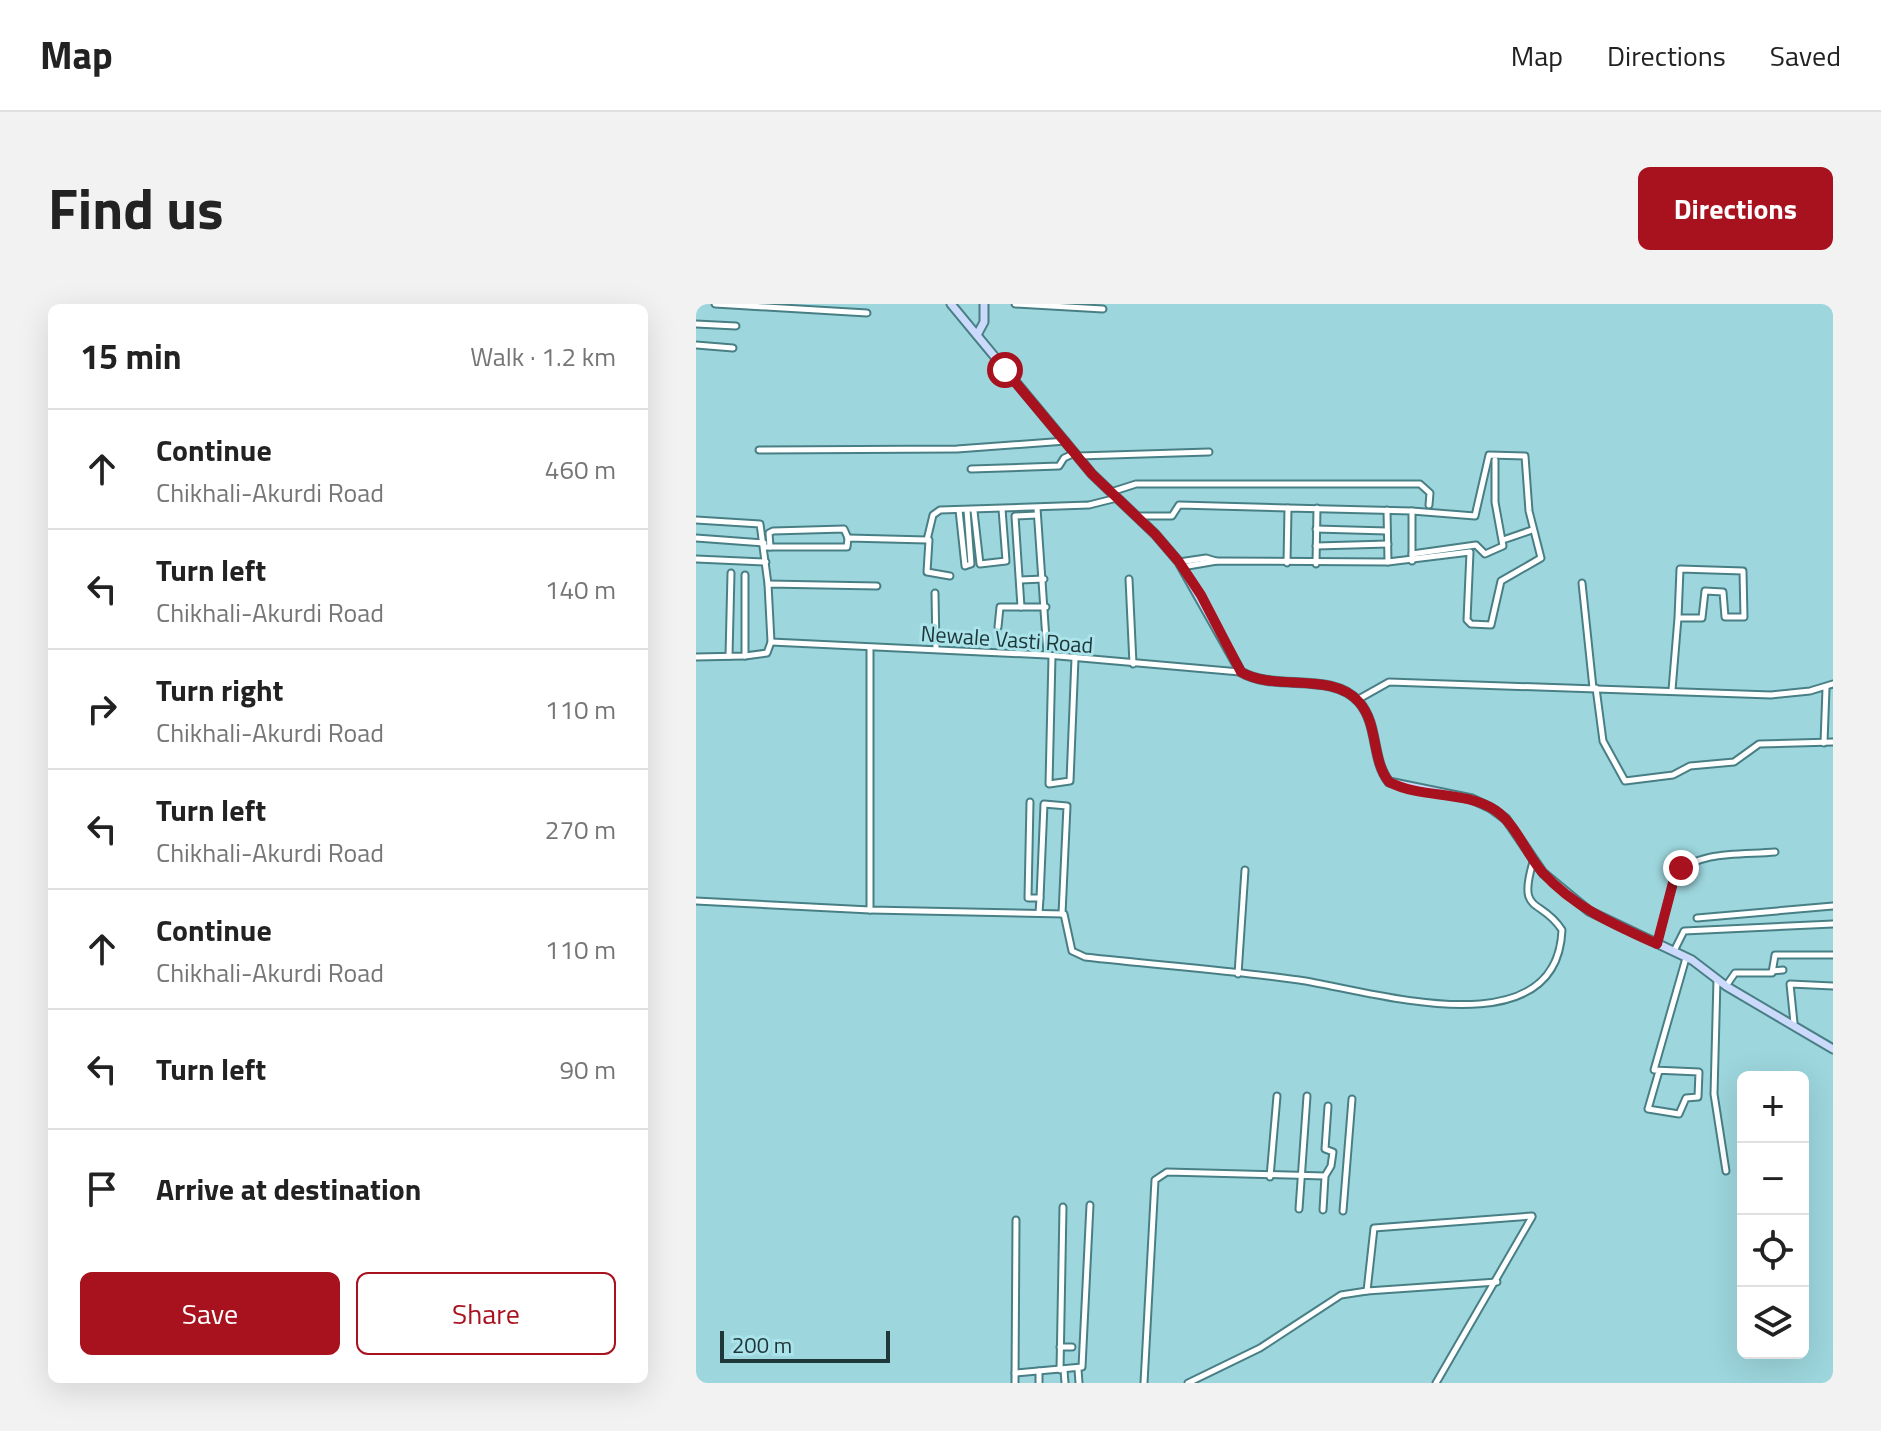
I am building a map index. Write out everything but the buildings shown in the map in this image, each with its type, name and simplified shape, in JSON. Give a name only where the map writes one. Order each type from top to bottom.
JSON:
[{"type":"main road","points":[[951,304],[1077,455],[1181,565],[1241,672],[1269,682],[1336,689],[1357,700],[1370,723],[1381,770],[1389,782],[1482,803],[1506,819],[1533,862],[1589,911],[1687,957],[1726,986],[1794,1023],[1833,1049]]},
{"type":"main road","points":[[977,335],[984,322],[984,304]]},
{"type":"street","points":[[715,304],[867,313]]},
{"type":"street","points":[[1015,304],[1103,309]]},
{"type":"street","points":[[696,324],[736,326]]},
{"type":"street","points":[[696,345],[733,348]]},
{"type":"street","points":[[759,450],[957,449],[1067,441]]},
{"type":"street","points":[[971,469],[1059,466],[1064,458],[1077,455],[1209,452]]},
{"type":"street","points":[[1136,516],[1172,516],[1179,505],[1387,510],[1475,516],[1489,455],[1525,456],[1532,530],[1540,560],[1503,578],[1491,625],[1471,624],[1467,620],[1471,553],[1412,557]]},
{"type":"street","points":[[1181,565],[1206,558],[1316,564],[1388,562],[1476,545],[1485,554],[1503,546],[1495,502],[1495,460]]},
{"type":"street","points":[[1021,607],[1015,516],[1089,505],[1136,484],[1420,484],[1430,493],[1429,505]]},
{"type":"street","points":[[1287,563],[1288,508]]},
{"type":"street","points":[[1316,564],[1317,508]]},
{"type":"street","points":[[970,510],[980,564],[1006,561],[1002,509]]},
{"type":"street","points":[[959,510],[965,566],[971,564],[970,510]]},
{"type":"street","points":[[1387,510],[1388,562]]},
{"type":"street","points":[[950,576],[927,572],[929,539],[936,511],[1037,511]]},
{"type":"street","points":[[1037,511],[1049,656],[1049,784],[1070,781],[1075,658]]},
{"type":"street","points":[[1412,511],[1412,557]]},
{"type":"street","points":[[696,520],[760,524],[766,546]]},
{"type":"street","points":[[696,538],[766,546],[847,547],[848,538],[844,529],[769,533],[766,546],[766,562],[771,642],[767,655],[696,657]]},
{"type":"street","points":[[1316,529],[1387,531]]},
{"type":"street","points":[[1503,540],[1532,530]]},
{"type":"street","points":[[848,538],[929,539]]},
{"type":"street","points":[[1316,546],[1388,544]]},
{"type":"street","points":[[696,559],[766,562]]},
{"type":"street","points":[[1672,690],[1680,569],[1743,571],[1744,617],[1725,617],[1722,591],[1705,591],[1702,618],[1678,618]]},
{"type":"street","points":[[729,656],[731,573]]},
{"type":"street","points":[[745,575],[745,656]]},
{"type":"street","points":[[1020,580],[1044,579]]},
{"type":"street","points":[[1129,579],[1133,664]]},
{"type":"street","points":[[1582,583],[1603,741],[1620,777],[1627,782],[1673,775],[1690,766],[1734,762],[1759,744],[1833,742]]},
{"type":"street","points":[[768,584],[877,586]]},
{"type":"street","points":[[935,593],[936,649]]},
{"type":"street","points":[[998,627],[998,608],[1046,607]]},
{"type":"street","name":"Newale Vasti Road","points":[[771,642],[1049,656],[1241,672]]},
{"type":"street","points":[[870,649],[870,910]]},
{"type":"street","points":[[1357,700],[1389,682],[1771,695],[1826,688],[1833,684]]},
{"type":"street","points":[[1824,743],[1826,688]]},
{"type":"street","points":[[1028,913],[1030,802]]},
{"type":"street","points":[[1039,913],[1044,804],[1067,806],[1062,914],[1068,942],[1077,954],[1303,980],[1441,1006],[1484,1003],[1525,991],[1548,973],[1562,945],[1560,928],[1538,910],[1527,893],[1533,862]]},
{"type":"street","points":[[1657,944],[1675,875],[1681,868],[1702,859],[1775,852]]},
{"type":"street","points":[[1238,974],[1245,870]]},
{"type":"street","points":[[1028,898],[1040,898]]},
{"type":"street","points":[[696,901],[870,910],[1062,914]]},
{"type":"street","points":[[1697,918],[1833,906]]},
{"type":"street","points":[[1674,951],[1684,931],[1833,924]]},
{"type":"street","points":[[1772,971],[1775,955],[1833,955]]},
{"type":"street","points":[[1659,1071],[1647,1108],[1681,1113],[1686,1098],[1698,1097],[1699,1072],[1659,1071],[1654,1067],[1687,957]]},
{"type":"street","points":[[1726,986],[1735,973],[1783,970]]},
{"type":"street","points":[[1717,979],[1714,1094],[1726,1171]]},
{"type":"street","points":[[1794,1023],[1790,984],[1833,986]]},
{"type":"street","points":[[1270,1177],[1277,1096]]},
{"type":"street","points":[[1299,1209],[1307,1096]]},
{"type":"street","points":[[1343,1211],[1352,1099]]},
{"type":"street","points":[[1323,1210],[1325,1176],[1331,1166],[1333,1152],[1325,1149],[1328,1106]]},
{"type":"street","points":[[1144,1383],[1155,1180],[1167,1172],[1301,1178],[1325,1176]]},
{"type":"street","points":[[1015,1373],[1078,1369],[1083,1365],[1090,1205]]},
{"type":"street","points":[[1063,1207],[1060,1347],[1065,1383]]},
{"type":"street","points":[[1367,1291],[1374,1228],[1532,1216],[1497,1282],[1436,1383]]},
{"type":"street","points":[[1015,1383],[1016,1220]]},
{"type":"street","points":[[1188,1383],[1260,1348],[1341,1295],[1497,1282]]},
{"type":"street","points":[[1060,1347],[1072,1347]]},
{"type":"street","points":[[1078,1369],[1079,1383]]},
{"type":"street","points":[[1039,1371],[1039,1383]]},
{"type":"route","points":[[1005,370],[1045,414],[1092,474],[1155,534],[1179,562],[1201,595],[1241,672],[1269,682],[1336,689],[1357,700],[1370,723],[1381,770],[1389,782],[1403,788],[1472,799],[1491,808],[1506,819],[1533,862],[1574,900],[1600,919],[1657,944],[1675,875],[1681,868]]}]
